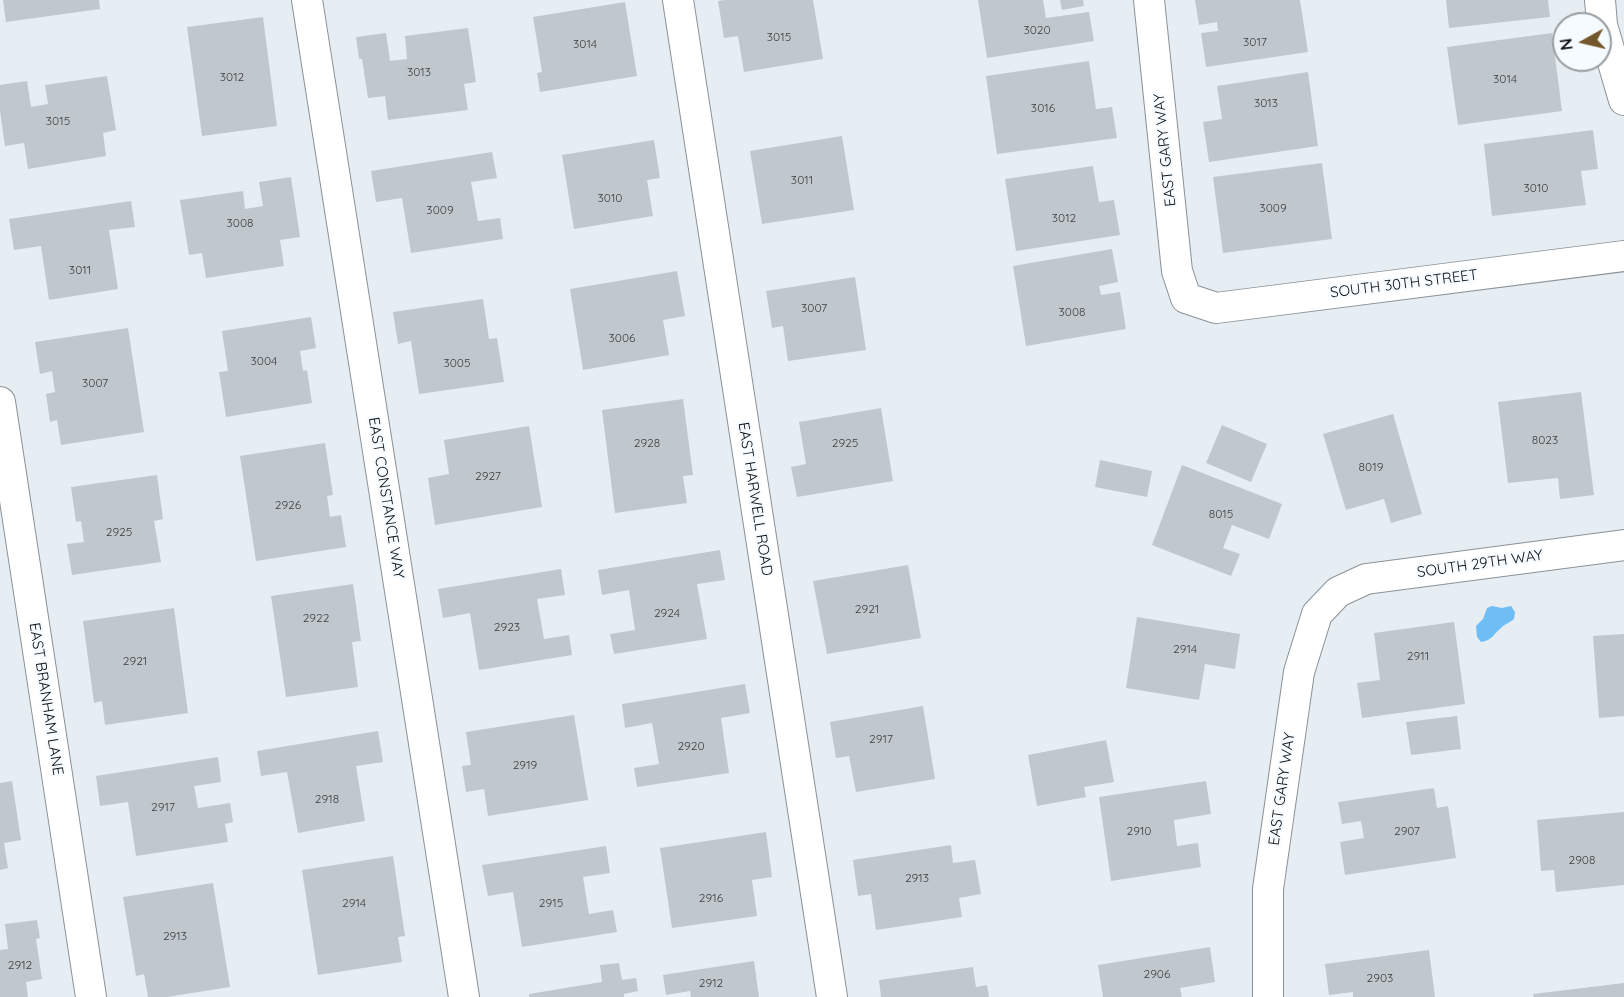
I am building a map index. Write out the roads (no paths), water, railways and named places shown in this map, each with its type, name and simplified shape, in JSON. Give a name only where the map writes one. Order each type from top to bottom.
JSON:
[{"type":"street","name":"EAST CONSTANCE WAY","points":[[307,0],[464,997]]},
{"type":"street","name":"EAST HARWELL ROAD","points":[[678,0],[832,997]]},
{"type":"street","name":"EAST GARY WAY","points":[[1149,0],[1177,271],[1186,298]]},
{"type":"street","points":[[1600,0],[1602,26],[1624,100]]},
{"type":"street","name":"SOUTH 30TH STREET","points":[[1186,298],[1216,308],[1624,256]]},
{"type":"street","name":"EAST BRANHAM LANE","points":[[0,402],[91,997]]},
{"type":"street","name":"SOUTH 29TH WAY","points":[[1338,592],[1366,579],[1624,545]]},
{"type":"street","name":"EAST GARY WAY","points":[[1268,997],[1268,889],[1299,672],[1317,614],[1338,592]]},
{"type":"water","points":[[1492,606],[1502,608],[1511,606],[1515,612],[1514,619],[1490,639],[1481,642],[1477,637],[1476,626],[1483,619],[1487,608]]}]
